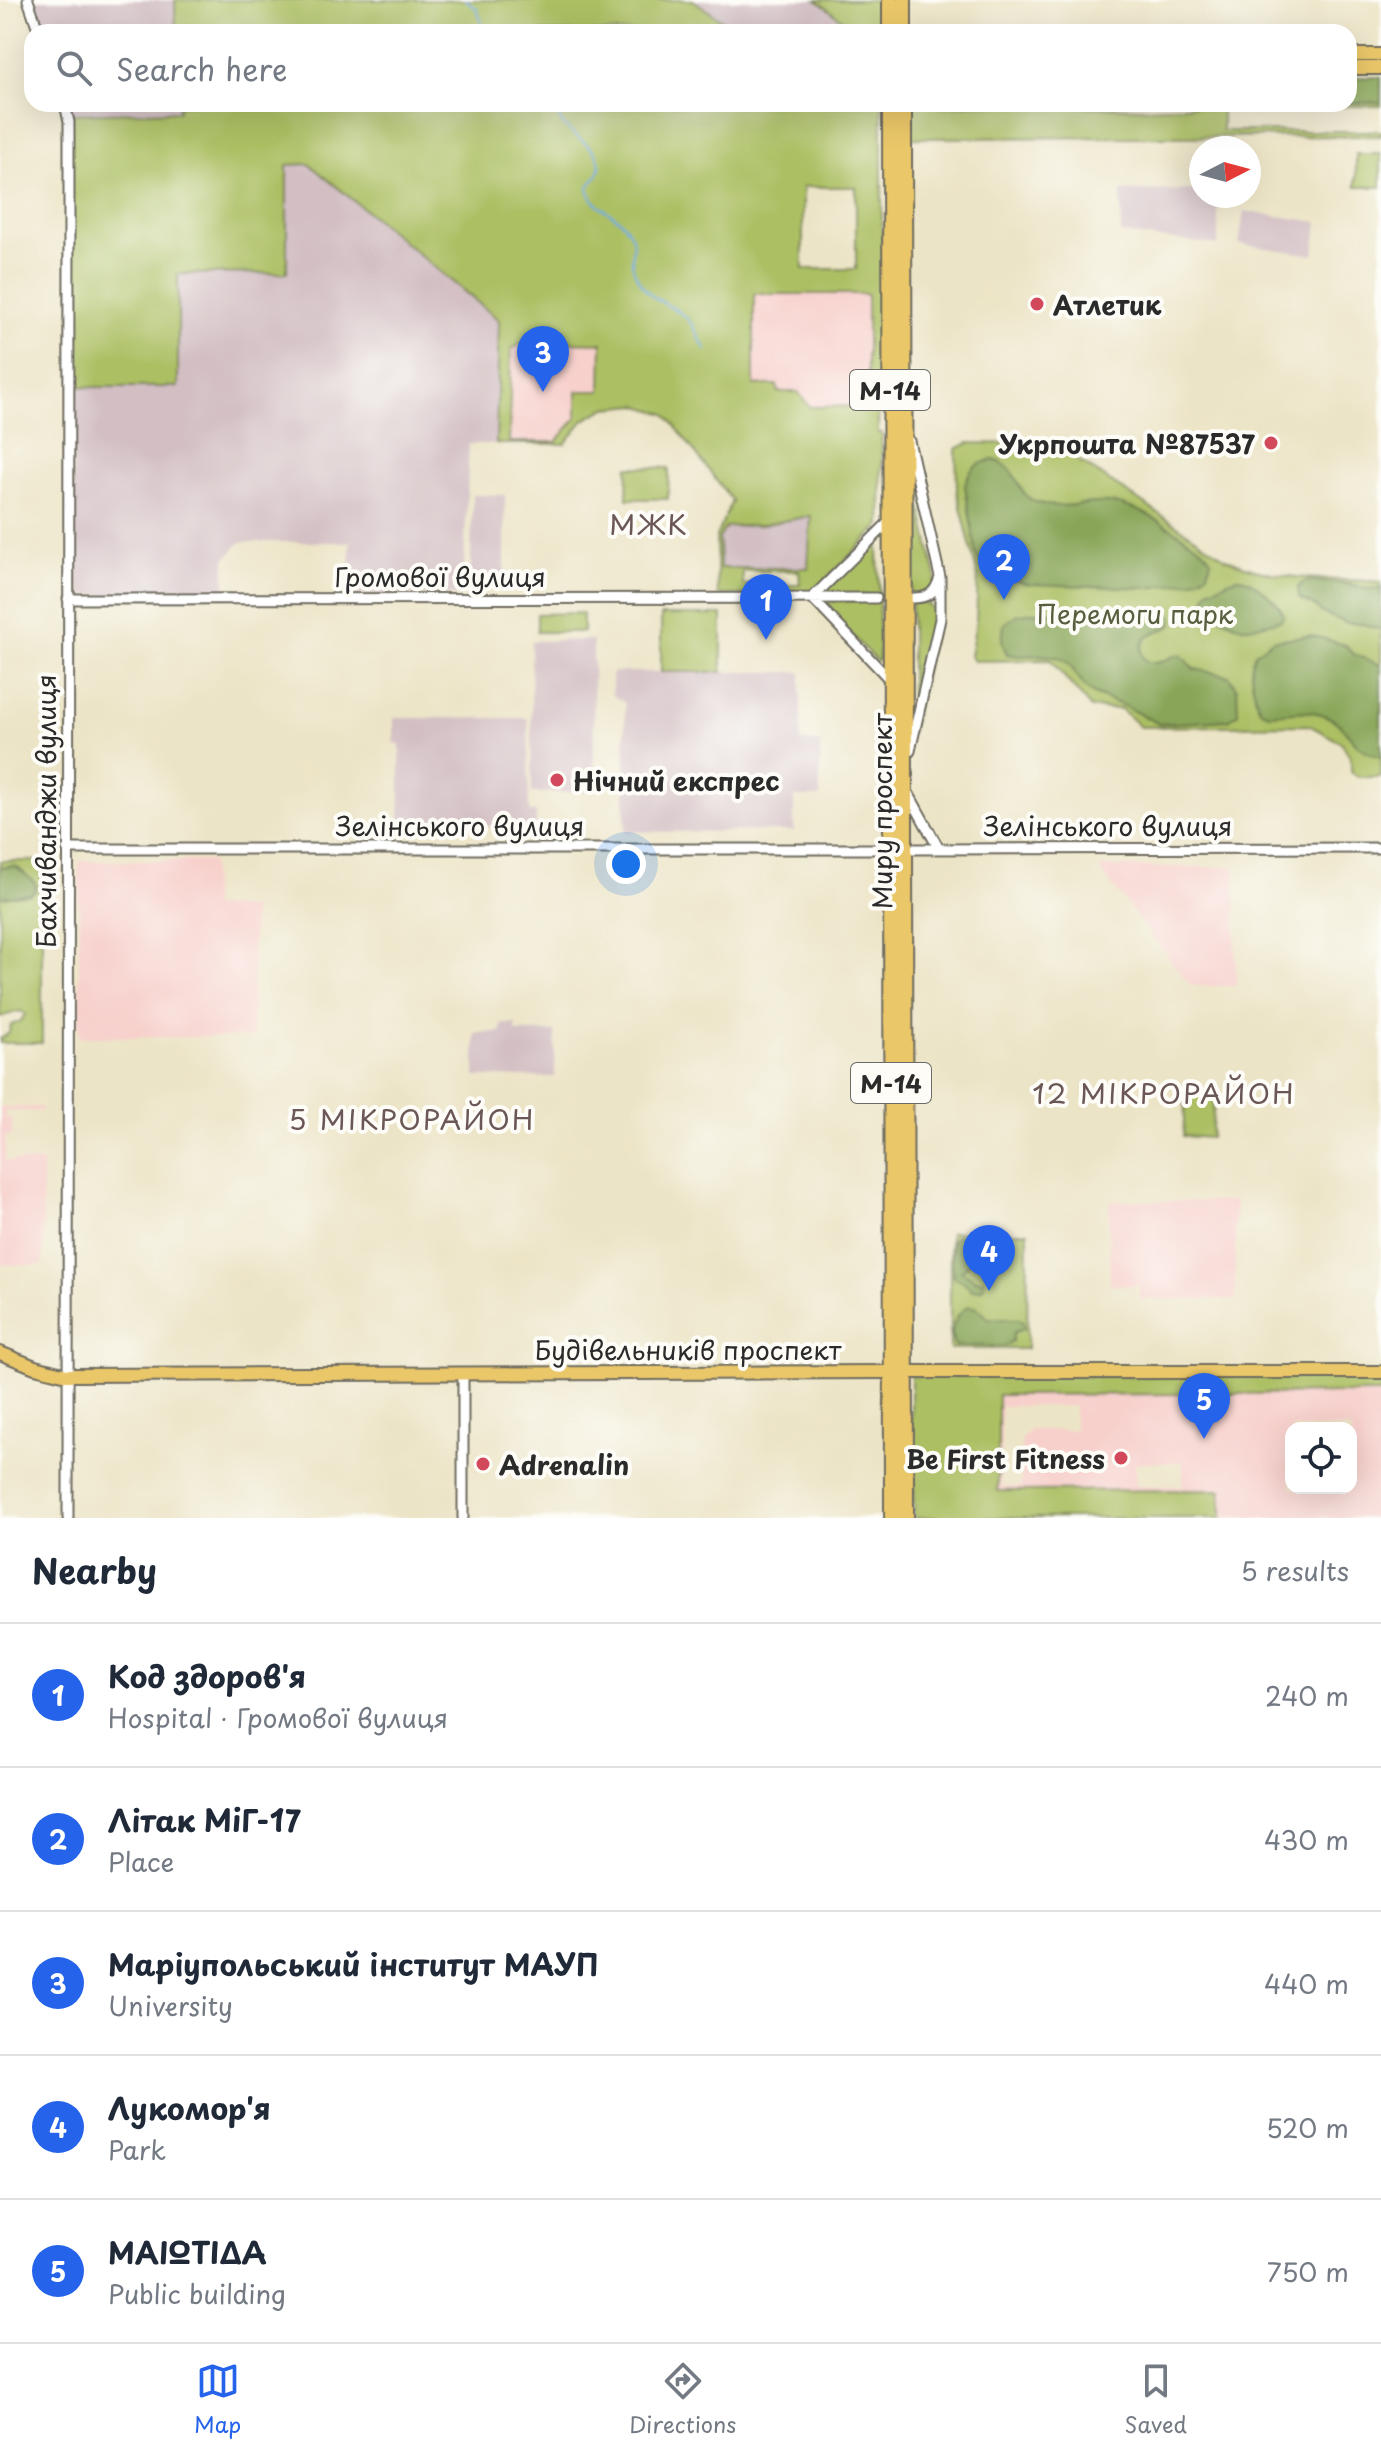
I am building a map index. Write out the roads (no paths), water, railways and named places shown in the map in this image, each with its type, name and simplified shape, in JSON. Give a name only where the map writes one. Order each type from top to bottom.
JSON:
[{"type":"highway","points":[[890,0],[890,24]]},
{"type":"highway","points":[[904,0],[904,24]]},
{"type":"highway","name":"Миру проспект","points":[[891,112],[897,158],[905,422],[905,780],[898,849]]},
{"type":"highway","name":"Миру проспект","points":[[903,112],[897,158],[890,521],[891,681],[898,849],[899,1372],[906,1518]]},
{"type":"highway","name":"Миру проспект","points":[[892,1518],[899,1372]]},
{"type":"main road","points":[[1357,55],[1381,55]]},
{"type":"main road","points":[[1357,68],[1381,68]]},
{"type":"main road","name":"Будівельників проспект","points":[[0,1353],[67,1375],[1381,1372]]},
{"type":"street","points":[[28,0],[36,24]]},
{"type":"street","name":"Бахчиванджи вулиця","points":[[67,112],[68,1518]]},
{"type":"street","points":[[905,422],[940,577],[940,619],[905,780],[939,849]]},
{"type":"street","points":[[890,521],[812,598],[891,681]]},
{"type":"street","points":[[940,577],[936,588],[919,598],[936,607],[940,619]]},
{"type":"street","name":"Громової вулиця","points":[[68,599],[876,598]]},
{"type":"street","name":"Зелінського вулиця","points":[[67,849],[1381,848]]},
{"type":"street","points":[[463,1374],[463,1518]]},
{"type":"waterway","points":[[466,0],[477,9],[482,24]]},
{"type":"waterway","points":[[558,112],[562,123],[591,148],[599,160],[599,173],[588,189],[595,201],[629,232],[633,242],[632,264],[638,279],[650,294],[686,318],[706,350]]},
{"type":"place","name":"Атлетик","points":[[1037,304]]},
{"type":"place","name":"Маріупольський інститут МАУП","points":[[543,392]]},
{"type":"place","name":"Укрпошта №87537","points":[[1271,443]]},
{"type":"place","name":"Літак МіГ-17","points":[[1004,600]]},
{"type":"place","name":"Код здоров'я","points":[[766,640]]},
{"type":"place","name":"Нічний експрес","points":[[557,780]]},
{"type":"place","name":"Лукомор'я","points":[[989,1291]]},
{"type":"place","name":"ΜΑΙΩΤΙΔΑ","points":[[1204,1439]]},
{"type":"place","name":"Be First Fitness","points":[[1121,1458]]},
{"type":"place","name":"Adrenalin","points":[[483,1464]]},
{"type":"district","name":"МЖК","points":[[649,523]]},
{"type":"district","name":"12 МІКРОРАЙОН","points":[[1164,1092]]},
{"type":"district","name":"5 МІКРОРАЙОН","points":[[412,1118]]},
{"type":"park label","name":"Перемоги парк","points":[[1135,613]]}]
